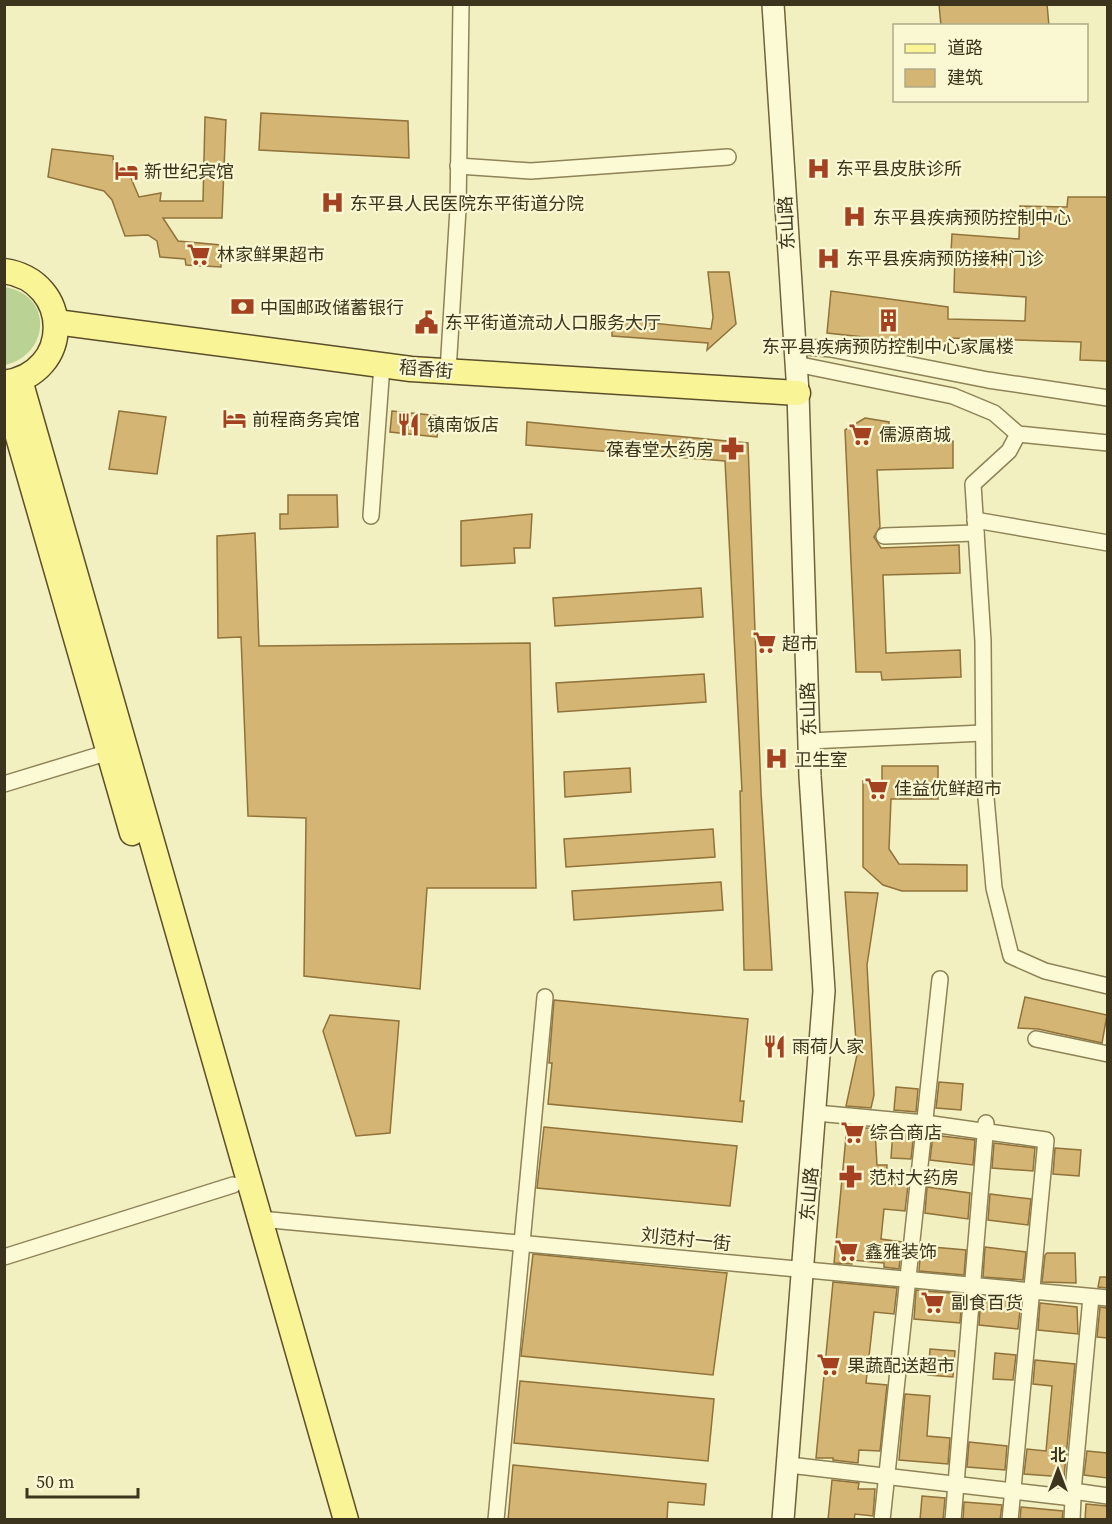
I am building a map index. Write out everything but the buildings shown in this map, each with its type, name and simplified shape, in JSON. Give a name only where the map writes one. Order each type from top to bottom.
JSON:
[{"type":"main road","points":[[4,271],[17,273],[36,284],[50,301],[56,322],[54,344],[49,355],[36,371],[10,384]]},
{"type":"main road","name":"稻香街","points":[[56,322],[382,365],[798,393]]},
{"type":"main road","points":[[10,384],[109,752],[329,1520]]},
{"type":"main road","points":[[10,384],[260,1219],[346,1520]]},
{"type":"street","points":[[448,371],[458,166],[461,4]]},
{"type":"street","name":"东山路","points":[[773,4],[798,393],[809,741],[824,991],[783,1520]]},
{"type":"street","points":[[458,166],[531,171],[728,157]]},
{"type":"street","points":[[795,355],[831,349],[988,380],[1107,398]]},
{"type":"street","points":[[795,355],[953,396],[994,413],[1018,434],[1107,443]]},
{"type":"street","points":[[371,516],[382,365]]},
{"type":"street","points":[[1018,434],[1009,451],[973,484],[983,641],[984,775],[994,888],[1011,956],[1045,971],[1107,986]]},
{"type":"street","points":[[884,536],[976,526],[1107,543]]},
{"type":"street","points":[[809,741],[983,733]]},
{"type":"street","points":[[4,784],[109,752]]},
{"type":"street","points":[[882,1520],[940,979]]},
{"type":"street","points":[[496,1520],[544,997]]},
{"type":"street","points":[[1036,1040],[1107,1054]]},
{"type":"street","points":[[816,1113],[985,1128],[1046,1140],[1010,1520]]},
{"type":"street","points":[[952,1520],[957,1484],[985,1128]]},
{"type":"street","points":[[4,1257],[233,1185]]},
{"type":"street","name":"刘范村一街","points":[[260,1219],[1107,1298]]},
{"type":"street","points":[[1072,1520],[1091,1297]]},
{"type":"street","points":[[789,1465],[1012,1491],[1107,1496]]},
{"type":"green space","points":[[4,287],[20,292],[31,301],[38,312],[40,324],[38,337],[31,349],[20,359],[5,365]]},
{"type":"place","name":"东平县皮肤诊所","points":[[818,168]]},
{"type":"place","name":"新世纪宾馆","points":[[126,171]]},
{"type":"place","name":"东平县人民医院东平街道分院","points":[[332,203]]},
{"type":"place","name":"东平县疾病预防控制中心","points":[[855,217]]},
{"type":"place","name":"林家鲜果超市","points":[[199,254]]},
{"type":"place","name":"东平县疾病预防接种门诊","points":[[828,258]]},
{"type":"place","name":"中国邮政储蓄银行","points":[[242,307]]},
{"type":"place","name":"东平县疾病预防控制中心家属楼","points":[[888,320]]},
{"type":"place","name":"东平街道流动人口服务大厅","points":[[427,322]]},
{"type":"place","name":"前程商务宾馆","points":[[234,419]]},
{"type":"place","name":"镇南饭店","points":[[409,424]]},
{"type":"place","name":"儒源商城","points":[[861,434]]},
{"type":"place","name":"葆春堂大药房","points":[[732,449]]},
{"type":"place","name":"超市","points":[[764,643]]},
{"type":"place","name":"卫生室","points":[[776,759]]},
{"type":"place","name":"佳益优鲜超市","points":[[876,788]]},
{"type":"place","name":"雨荷人家","points":[[774,1046]]},
{"type":"place","name":"综合商店","points":[[852,1132]]},
{"type":"place","name":"范村大药房","points":[[851,1177]]},
{"type":"place","name":"鑫雅装饰","points":[[847,1251]]},
{"type":"place","name":"副食百货","points":[[933,1302]]},
{"type":"place","name":"果蔬配送超市","points":[[829,1365]]}]
